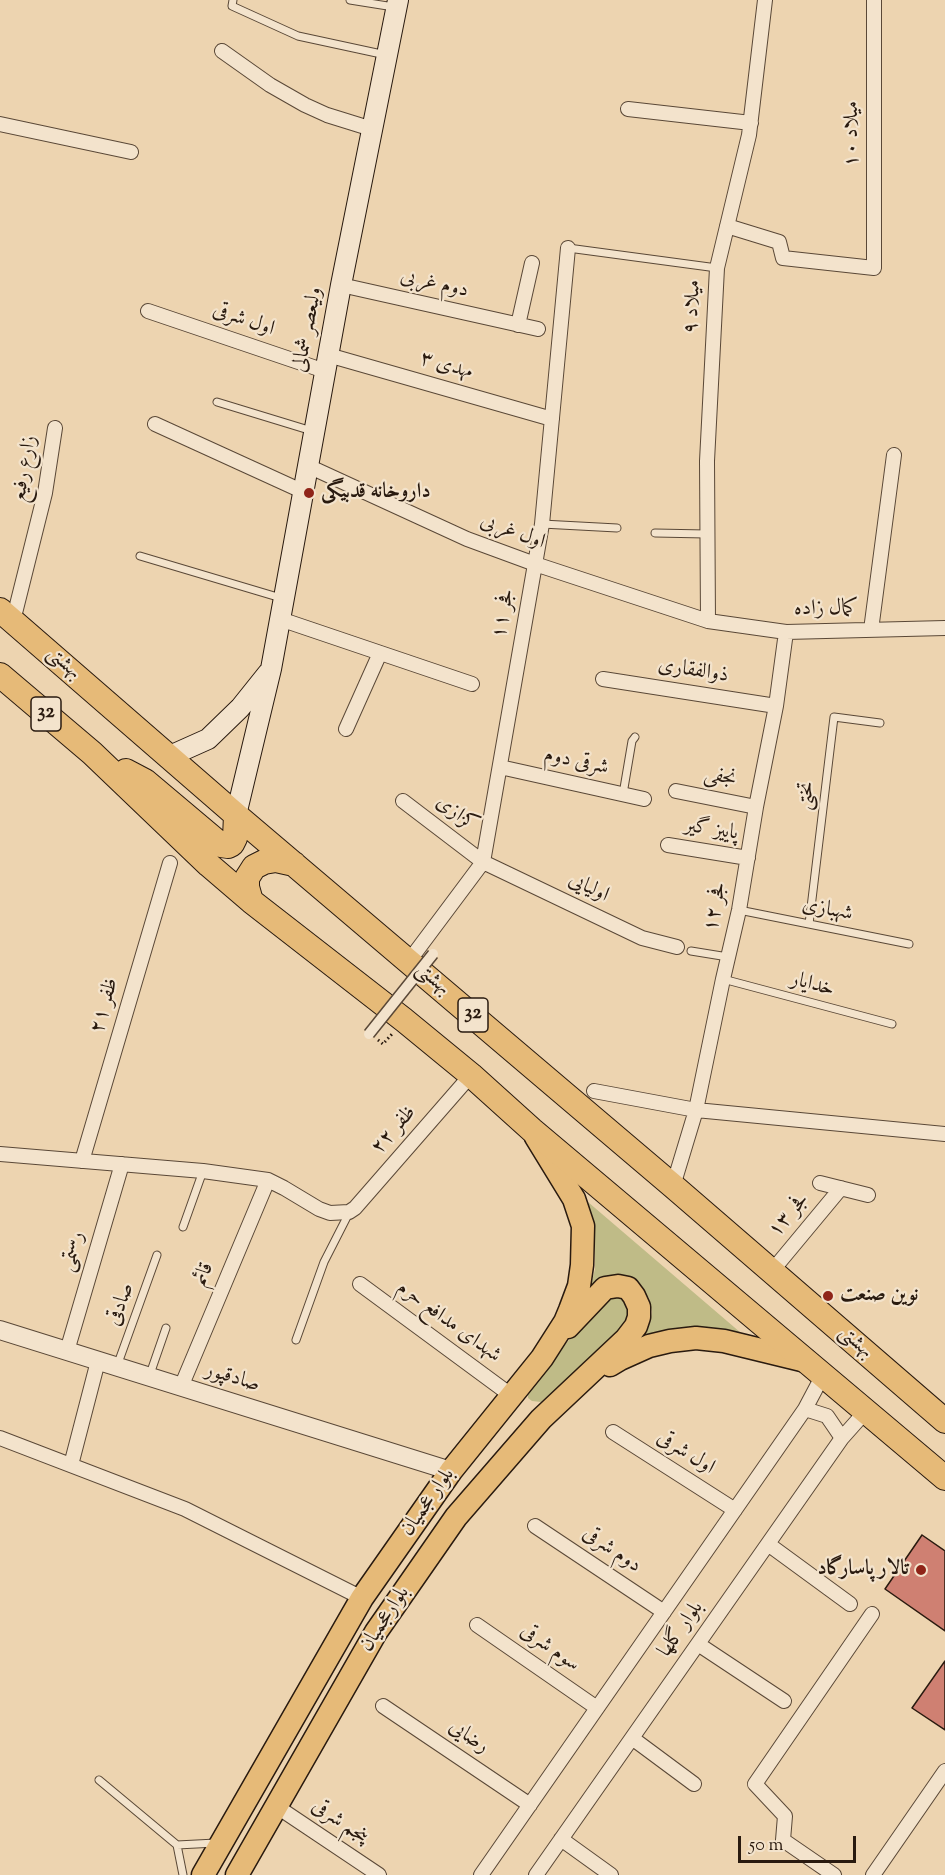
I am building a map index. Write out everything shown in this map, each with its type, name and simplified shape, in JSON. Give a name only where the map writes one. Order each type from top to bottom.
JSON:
[{"type":"highway","name":"بهشتی","points":[[7,616],[236,815],[674,1186],[945,1421]]},
{"type":"highway","name":"32","points":[[0,675],[92,753],[209,864],[251,900],[404,1020],[945,1478]]},
{"type":"highway","points":[[92,753],[145,781],[221,845],[232,844],[235,838],[236,815]]},
{"type":"highway","points":[[251,900],[247,878],[254,867],[276,860],[294,864]]},
{"type":"main road","name":"ولیعصر شمالی","points":[[236,815],[272,669],[341,285],[397,4]]},
{"type":"main road","points":[[170,756],[208,739],[240,708],[272,669]]},
{"type":"main road","name":"بلوار عجمیان","points":[[203,1875],[363,1598],[451,1471],[542,1358],[565,1322],[579,1286],[583,1226],[574,1199],[532,1130]]},
{"type":"main road","points":[[542,1358],[605,1288],[618,1286],[628,1288],[639,1307],[636,1326],[626,1339],[572,1392]]},
{"type":"main road","points":[[572,1392],[620,1359],[649,1346],[696,1338],[724,1341],[815,1368]]},
{"type":"main road","name":"بلوارعجمیان","points":[[237,1875],[376,1632],[401,1595],[456,1517],[541,1419],[572,1392]]},
{"type":"main road","points":[[512,1396],[541,1419]]},
{"type":"street","name":"میلاد ۹","points":[[708,621],[707,461],[717,268],[749,135],[765,0]]},
{"type":"street","name":"میلاد ۱۰","points":[[727,226],[779,242],[783,258],[874,268],[874,0]]},
{"type":"street","points":[[222,51],[270,85],[305,105],[327,115],[372,129]]},
{"type":"street","points":[[628,109],[751,123]]},
{"type":"street","points":[[0,124],[132,152]]},
{"type":"street","name":"فجر ۱۱","points":[[409,961],[483,862],[542,524],[568,248]]},
{"type":"street","points":[[518,325],[532,263]]},
{"type":"street","name":"دوم غربی","points":[[341,285],[538,329]]},
{"type":"street","name":"اول شرقی","points":[[148,311],[327,363]]},
{"type":"street","name":"مهدی ۳","points":[[327,363],[552,419]]},
{"type":"street","points":[[155,423],[304,492]]},
{"type":"street","name":"زارع رفیع","points":[[7,616],[45,493],[55,428]]},
{"type":"street","points":[[871,630],[894,455]]},
{"type":"street","name":"اول غربی","points":[[308,466],[467,539],[708,621]]},
{"type":"street","points":[[280,619],[472,684]]},
{"type":"street","name":"کمال زاده","points":[[708,621],[786,632],[945,628]]},
{"type":"street","name":"فجر ۱۲","points":[[674,1186],[696,1110],[740,910],[756,807],[776,706],[786,632]]},
{"type":"street","points":[[346,729],[380,653]]},
{"type":"street","name":"ذوالفقاری","points":[[603,680],[776,706]]},
{"type":"street","name":"شرقی دوم","points":[[500,767],[644,799]]},
{"type":"street","name":"نجفی","points":[[676,790],[756,807]]},
{"type":"street","name":"کزازی","points":[[404,801],[483,862]]},
{"type":"street","name":"پاییز گیر","points":[[668,845],[748,858]]},
{"type":"street","name":"اولیایی","points":[[483,862],[642,938],[677,947]]},
{"type":"street","name":"ظفر ۲۱","points":[[82,1161],[170,863]]},
{"type":"street","points":[[369,1034],[433,954]]},
{"type":"street","name":"ظفر ۲۲","points":[[349,1212],[356,1208],[471,1076]]},
{"type":"street","points":[[594,1091],[696,1110],[945,1134]]},
{"type":"street","points":[[0,1154],[203,1171],[268,1180],[319,1209],[330,1213],[349,1212]]},
{"type":"street","name":"رستمی","points":[[67,1351],[122,1164]]},
{"type":"street","name":"قائم","points":[[181,1387],[268,1180]]},
{"type":"street","points":[[820,1183],[868,1195]]},
{"type":"street","name":"فجر ۱۳","points":[[771,1271],[841,1188]]},
{"type":"street","name":"شهدای مدافع حرم","points":[[360,1284],[512,1396]]},
{"type":"street","name":"صادقپور","points":[[0,1330],[451,1471]]},
{"type":"street","points":[[71,1465],[98,1361]]},
{"type":"street","name":"بلوار گلها","points":[[481,1875],[805,1409],[815,1368]]},
{"type":"street","points":[[805,1409],[827,1416],[842,1438]]},
{"type":"street","name":"بلوار گلها","points":[[536,1875],[842,1438],[866,1411]]},
{"type":"street","name":"اول شرقی","points":[[613,1432],[735,1510]]},
{"type":"street","points":[[0,1438],[185,1509],[363,1598]]},
{"type":"street","name":"دوم شرقی","points":[[535,1526],[664,1612]]},
{"type":"street","points":[[768,1544],[850,1604]]},
{"type":"street","points":[[834,1875],[783,1840],[785,1816],[755,1784],[872,1614]]},
{"type":"street","name":"سوم شرقی","points":[[477,1625],[597,1708]]},
{"type":"street","points":[[698,1644],[784,1701]]},
{"type":"street","name":"رضایی","points":[[383,1706],[530,1805]]},
{"type":"street","points":[[632,1738],[694,1784]]},
{"type":"street","points":[[873,1875],[945,1772]]},
{"type":"street","name":"پنجم شرقی","points":[[276,1806],[379,1875]]},
{"type":"street","points":[[561,1839],[611,1875]]},
{"type":"lane","points":[[350,0],[397,4]]},
{"type":"lane","points":[[233,3],[298,36],[386,55]]},
{"type":"lane","points":[[568,248],[717,268]]},
{"type":"lane","points":[[217,402],[314,432]]},
{"type":"lane","points":[[542,524],[617,528]]},
{"type":"lane","points":[[655,533],[706,534]]},
{"type":"lane","points":[[140,556],[284,599]]},
{"type":"lane","name":"تختی","points":[[809,924],[834,717],[880,723]]},
{"type":"lane","points":[[623,794],[632,741],[635,737]]},
{"type":"lane","name":"شهبازی","points":[[740,910],[909,944]]},
{"type":"lane","points":[[691,951],[728,957]]},
{"type":"lane","name":"خدایار","points":[[723,979],[892,1024]]},
{"type":"lane","points":[[183,1227],[203,1171]]},
{"type":"lane","points":[[296,1340],[324,1262],[349,1212]]},
{"type":"lane","name":"صادقی","points":[[117,1366],[157,1255]]},
{"type":"lane","points":[[149,1377],[166,1328]]},
{"type":"lane","points":[[99,1780],[177,1845],[183,1875]]},
{"type":"lane","points":[[177,1845],[221,1843]]},
{"type":"shaded area","points":[[588,1202],[741,1333],[722,1330],[638,1341],[650,1323],[652,1312],[649,1298],[640,1288],[590,1289],[595,1269],[595,1236]]},
{"type":"shaded area","points":[[614,1296],[631,1303],[626,1327],[541,1402],[528,1398],[528,1389],[599,1304]]},
{"type":"building","name":"تالار پاسارگاد","points":[[922,1535],[945,1551],[945,1631],[885,1589]]},
{"type":"building","points":[[945,1661],[945,1730],[912,1708]]},
{"type":"place","name":"داروخانه قدبیگی","points":[[309,493]]},
{"type":"place","name":"نوین صنعت","points":[[828,1296]]},
{"type":"place","name":"تالار پاسارگاد","points":[[921,1570]]}]
